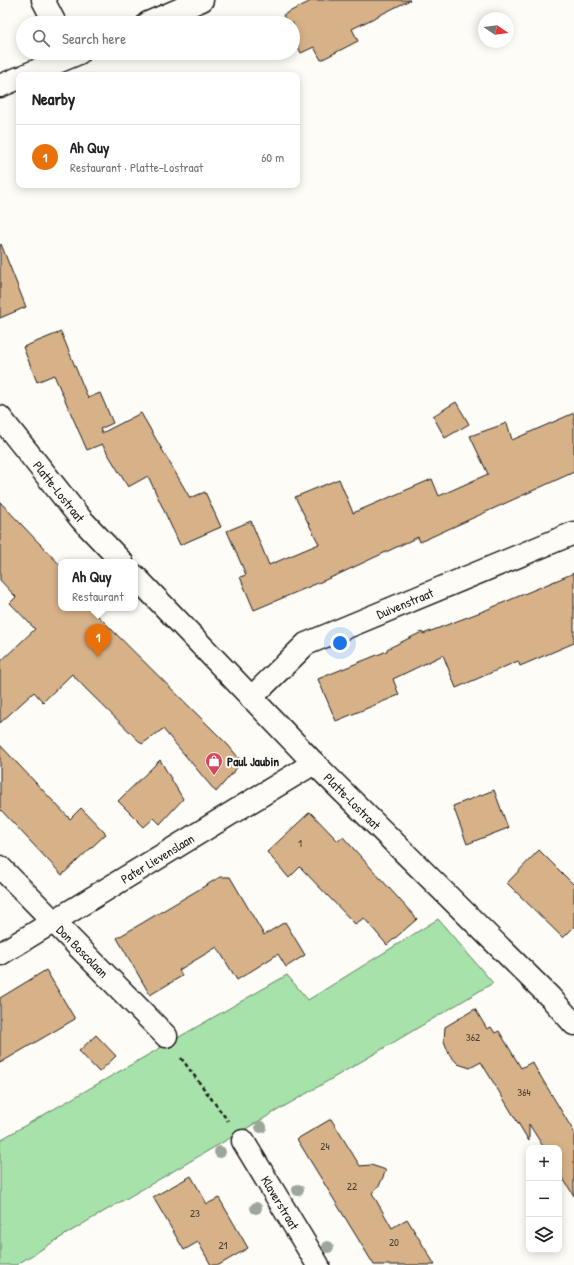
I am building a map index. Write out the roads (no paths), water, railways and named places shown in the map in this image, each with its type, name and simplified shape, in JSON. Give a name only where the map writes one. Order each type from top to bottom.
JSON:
[{"type":"street","points":[[43,0],[51,16]]},
{"type":"street","points":[[164,16],[202,0]]},
{"type":"street","points":[[33,72],[60,60]]},
{"type":"street","points":[[0,86],[16,79]]},
{"type":"street","name":"Platte-Lostraat","points":[[0,417],[81,520],[119,559]]},
{"type":"street","name":"Duivenstraat","points":[[251,698],[306,644],[574,533]]},
{"type":"street","name":"Platte-Lostraat","points":[[138,579],[314,763],[550,997],[574,1024]]},
{"type":"street","name":"Pater Lievenslaan","points":[[0,954],[314,763]]},
{"type":"street","name":"Don Boscolaan","points":[[0,867],[166,1036]]},
{"type":"street","name":"Klaverstraat","points":[[242,1141],[318,1265]]},
{"type":"place","name":"Ah Quy","points":[[98,657]]},
{"type":"place","name":"Paul Jaubin","points":[[214,776]]}]
